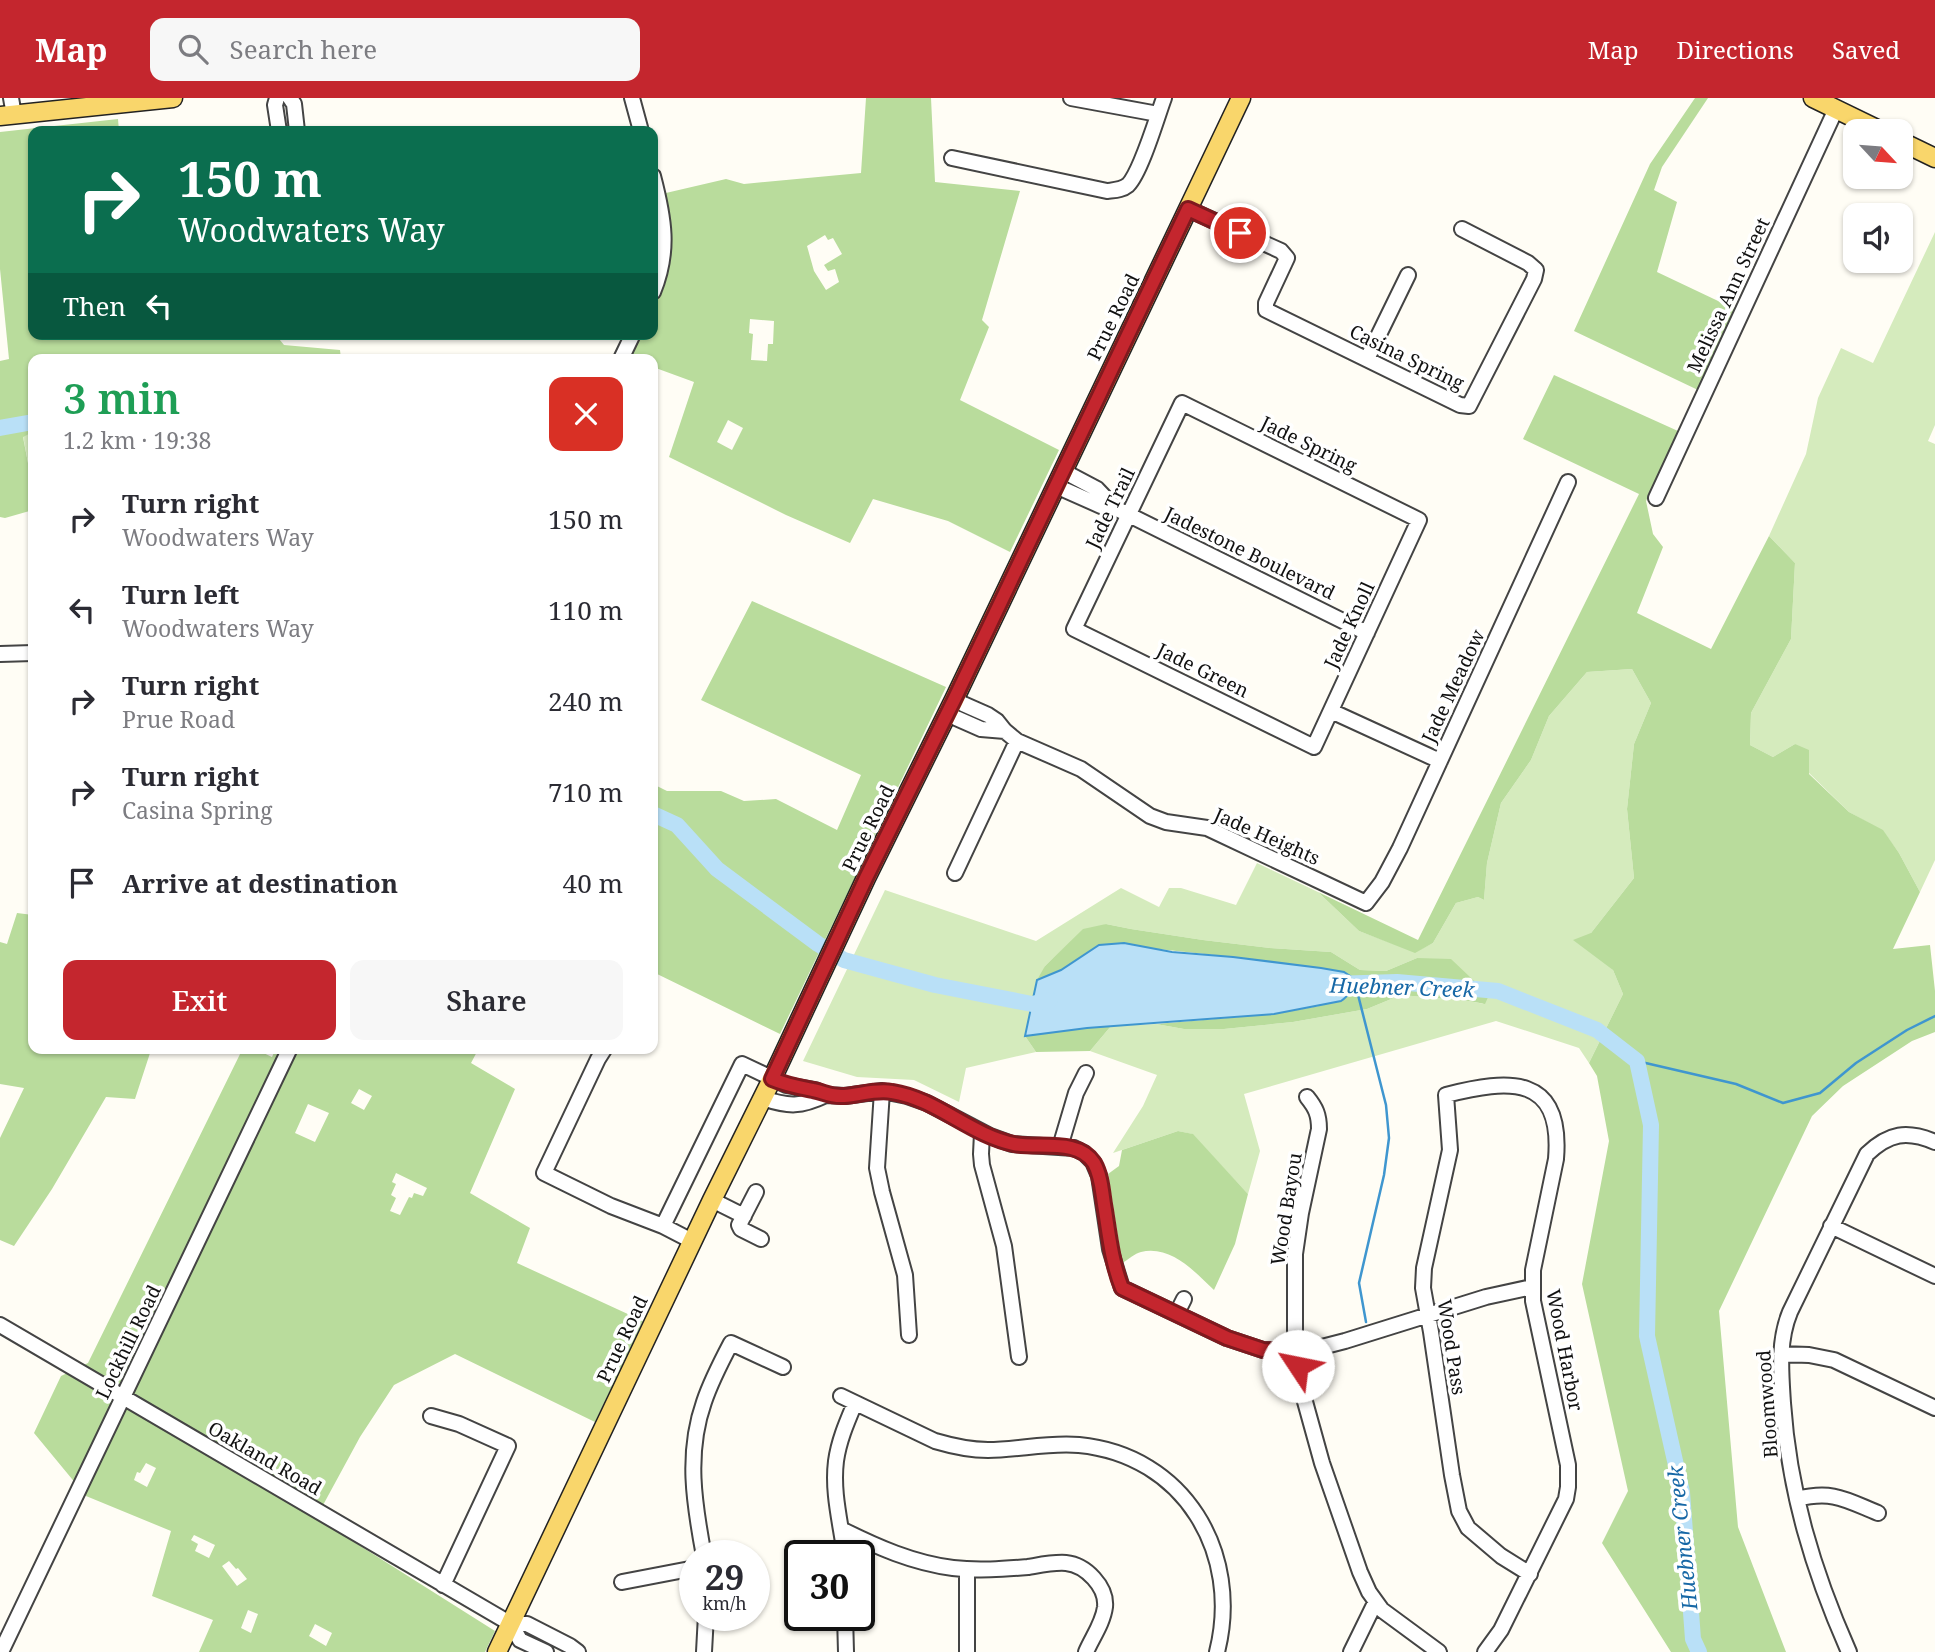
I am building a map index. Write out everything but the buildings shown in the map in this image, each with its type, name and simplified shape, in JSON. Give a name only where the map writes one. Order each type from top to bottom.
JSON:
[{"type":"main road","points":[[8,110],[173,98]]},
{"type":"main road","name":"Prue Road","points":[[497,1652],[1241,98]]},
{"type":"main road","points":[[1813,98],[1856,119]]},
{"type":"main road","points":[[1913,147],[1935,158]]},
{"type":"street","points":[[277,98],[275,105],[278,126]]},
{"type":"street","points":[[290,98],[294,104],[297,126]]},
{"type":"street","points":[[632,98],[640,126]]},
{"type":"street","points":[[1071,98],[1158,114]]},
{"type":"street","points":[[952,158],[1107,191],[1121,190],[1127,186],[1137,170],[1164,98]]},
{"type":"street","name":"Melissa Ann Street","points":[[1656,498],[1836,109]]},
{"type":"street","points":[[658,197],[665,246],[658,277]]},
{"type":"street","name":"Casina Spring","points":[[1188,209],[1281,251],[1287,258],[1266,303],[1266,310],[1460,405],[1469,406],[1534,279],[1536,270],[1528,263],[1462,229]]},
{"type":"street","points":[[1367,359],[1408,275]]},
{"type":"street","name":"Jade Trail","points":[[1074,629],[1122,511],[1182,403]]},
{"type":"street","name":"Jade Spring","points":[[1182,403],[1419,520]]},
{"type":"street","name":"Jadestone Boulevard","points":[[1059,479],[1091,485],[1122,511]]},
{"type":"street","name":"Jadestone Boulevard","points":[[1059,479],[1084,499],[1122,511],[1367,633]]},
{"type":"street","name":"Jade Meadow","points":[[1366,903],[1388,871],[1568,482]]},
{"type":"street","points":[[1084,499],[1091,485]]},
{"type":"street","name":"Jade Knoll","points":[[1314,747],[1419,520]]},
{"type":"street","name":"Jade Green","points":[[1074,629],[1314,747]]},
{"type":"street","points":[[0,654],[28,653]]},
{"type":"street","name":"Jade Heights","points":[[951,707],[982,712],[997,721],[1005,732],[1017,741],[1081,769],[1150,816],[1166,822],[1207,828],[1366,903]]},
{"type":"street","name":"Jade Heights","points":[[951,707],[974,727],[990,732],[1005,732]]},
{"type":"street","points":[[1331,711],[1440,761]]},
{"type":"street","points":[[974,727],[982,712]]},
{"type":"street","points":[[954,873],[1017,741]]},
{"type":"street","name":"Lockhill Road","points":[[1,1652],[287,1054]]},
{"type":"street","points":[[601,1054],[544,1173],[692,1241]]},
{"type":"street","points":[[663,1226],[742,1064],[786,1085],[816,1090],[826,1095],[845,1096],[882,1091],[907,1096],[928,1103],[982,1133],[1012,1144],[1074,1148],[1084,1153],[1093,1162],[1100,1176],[1111,1249],[1122,1288],[1181,1306],[1227,1338],[1263,1350],[1297,1351],[1345,1341],[1427,1314],[1532,1287]]},
{"type":"street","points":[[1060,1147],[1076,1093],[1086,1073]]},
{"type":"street","name":"Wood Harbor","points":[[1446,1095],[1491,1085],[1521,1088],[1539,1096],[1551,1109],[1557,1136],[1556,1159],[1533,1270],[1532,1287],[1569,1472],[1566,1499],[1501,1630],[1485,1652]]},
{"type":"street","points":[[796,1105],[799,1088]]},
{"type":"street","points":[[882,1091],[877,1168],[905,1275],[909,1335]]},
{"type":"street","points":[[762,1098],[777,1103],[802,1105],[826,1095]]},
{"type":"street","name":"Wood Pass","points":[[1446,1095],[1450,1150],[1424,1268],[1423,1289],[1452,1475],[1459,1511],[1468,1528],[1501,1556],[1530,1574]]},
{"type":"street","name":"Wood Bayou","points":[[1307,1097],[1319,1116],[1319,1129],[1295,1254],[1297,1351],[1304,1398],[1322,1463],[1360,1573],[1376,1603]]},
{"type":"street","points":[[982,1133],[982,1166],[1004,1246],[1019,1357]]},
{"type":"street","name":"Bloomwood","points":[[1849,1652],[1819,1579],[1797,1499],[1786,1435],[1783,1332],[1790,1312],[1867,1154],[1879,1143],[1894,1136],[1909,1134],[1935,1142]]},
{"type":"street","points":[[756,1192],[739,1225],[741,1229],[761,1239]]},
{"type":"street","points":[[712,1200],[744,1216]]},
{"type":"street","points":[[1831,1226],[1935,1276]]},
{"type":"street","name":"Oakland Road","points":[[0,1325],[511,1624]]},
{"type":"street","points":[[701,1540],[693,1490],[694,1446],[704,1402],[731,1343],[783,1367]]},
{"type":"street","points":[[1782,1354],[1809,1355],[1834,1360],[1935,1408]]},
{"type":"street","points":[[841,1396],[951,1446],[985,1450],[1078,1445],[1111,1451],[1156,1473],[1192,1508],[1215,1553],[1224,1602],[1217,1652]]},
{"type":"street","points":[[843,1540],[835,1495],[836,1463],[843,1432],[855,1403]]},
{"type":"street","points":[[431,1416],[460,1424],[508,1446],[443,1585]]},
{"type":"street","points":[[1797,1499],[1824,1495],[1841,1497],[1878,1513]]},
{"type":"street","points":[[841,1529],[866,1542],[932,1564],[980,1570],[1067,1563],[1081,1568],[1102,1589],[1105,1606],[1102,1619],[1086,1652]]},
{"type":"street","points":[[967,1569],[967,1652]]},
{"type":"street","points":[[622,1582],[679,1571]]},
{"type":"street","points":[[1351,1652],[1376,1603],[1439,1652]]},
{"type":"street","points":[[546,1652],[520,1640],[511,1624],[527,1624],[578,1652]]},
{"type":"street","points":[[705,1652],[706,1631]]},
{"type":"street","points":[[845,1631],[846,1652]]},
{"type":"green space","points":[[866,98],[931,98],[935,182],[1020,191],[982,320],[989,327],[960,400],[1059,450],[1010,552],[948,521],[873,499],[850,543],[786,515],[669,457],[694,382],[658,369],[658,354],[633,354],[624,340],[658,340],[658,195],[726,179],[744,184],[861,173]],"holes":[[[825,235],[828,240],[833,238],[842,254],[824,265],[828,271],[835,269],[839,282],[826,290],[814,271],[807,246]],[[750,319],[774,321],[773,344],[768,344],[767,361],[751,360],[753,334],[749,333]],[[728,420],[743,428],[732,450],[717,442]]]},
{"type":"green space","points":[[1695,98],[1708,98],[1662,167],[1654,190],[1677,202],[1657,272],[1735,309],[1698,390],[1574,331],[1650,164]]},
{"type":"green space","points":[[118,119],[119,126],[54,126]]},
{"type":"green space","points":[[28,129],[28,340],[280,340],[284,345],[340,350],[340,354],[28,354],[28,434],[23,437],[28,463],[28,511],[0,517],[0,361],[9,359],[0,269],[0,132]]},
{"type":"green space","points":[[1935,232],[1935,425],[1928,441],[1935,444],[1935,860],[1920,892],[1899,853],[1883,831],[1849,812],[1809,773],[1795,744],[1773,757],[1750,745],[1751,713],[1791,639],[1795,563],[1769,536],[1806,454],[1818,398],[1841,348],[1873,363]]},
{"type":"green space","points":[[1554,375],[1678,431],[1646,501],[1653,534],[1663,547],[1637,613],[1711,649],[1769,536],[1795,563],[1791,639],[1751,713],[1750,745],[1773,757],[1795,744],[1809,750],[1809,774],[1849,812],[1883,830],[1920,892],[1893,949],[1930,945],[1935,991],[1935,1032],[1912,1041],[1843,1086],[1812,1116],[1719,1311],[1738,1527],[1786,1652],[1671,1652],[1602,1543],[1628,1491],[1582,1284],[1609,1141],[1597,1076],[1589,1063],[1623,994],[1613,970],[1573,940],[1591,933],[1634,878],[1627,809],[1634,744],[1651,703],[1632,669],[1587,672],[1549,716],[1531,760],[1501,803],[1487,863],[1484,900],[1478,897],[1456,903],[1433,943],[1415,953],[1359,931],[1318,892],[1418,940],[1639,494],[1523,439]]},
{"type":"green space","points":[[28,434],[28,462],[23,436]]},
{"type":"green space","points":[[752,601],[946,687],[780,1034],[658,974],[658,786],[667,791],[721,791],[744,801],[776,799],[837,830],[861,775],[701,700]]},
{"type":"green space","points":[[1632,669],[1651,703],[1634,744],[1627,809],[1634,878],[1591,933],[1613,970],[1623,994],[1589,1063],[1579,1048],[1496,1021],[1244,1094],[1260,1151],[1248,1194],[1192,1134],[1178,1131],[1113,1153],[1143,1106],[1157,1075],[1090,1051],[1111,1026],[1156,1024],[1184,1029],[1224,1029],[1293,1022],[1367,1009],[1401,995],[1484,1004],[1417,958],[1386,971],[1360,970],[1331,952],[1203,940],[1106,924],[1063,949],[1045,966],[1025,1036],[1036,1052],[966,1068],[959,1102],[914,1080],[857,1077],[803,1061],[885,890],[1036,941],[1121,888],[1159,907],[1169,888],[1181,888],[1236,905],[1257,863],[1318,892],[1359,931],[1415,952],[1433,943],[1456,903],[1478,897],[1484,900],[1487,863],[1501,803],[1531,760],[1549,716],[1587,672]]},
{"type":"green space","points":[[17,913],[28,914],[28,1054],[150,1054],[135,1099],[106,1097],[52,1189],[14,1246],[0,1240],[0,1138],[24,1088],[0,1084],[0,942],[7,944]]},
{"type":"green space","points":[[1106,924],[1203,940],[1331,952],[1360,970],[1386,971],[1417,958],[1451,959],[1489,995],[1485,1004],[1401,995],[1367,1009],[1293,1022],[1224,1029],[1184,1029],[1156,1024],[1274,1014],[1319,1006],[1343,972],[1123,943],[1099,945],[1061,970],[1037,980],[1045,966],[1083,929]]},
{"type":"green space","points":[[1111,1026],[1090,1051],[1036,1052],[1025,1036],[1087,1028]]},
{"type":"green space","points":[[240,1054],[266,1054],[272,1057],[273,1054],[476,1054],[471,1063],[515,1089],[470,1193],[530,1228],[517,1263],[643,1321],[595,1422],[455,1354],[394,1385],[360,1437],[316,1518],[495,1631],[485,1652],[199,1652],[213,1620],[152,1596],[171,1531],[86,1496],[34,1433],[61,1376],[88,1363]],"holes":[[[359,1089],[372,1096],[364,1110],[351,1103]],[[308,1104],[329,1113],[315,1142],[295,1133]],[[396,1173],[427,1188],[423,1196],[414,1193],[412,1198],[409,1197],[400,1215],[390,1211],[396,1198],[391,1195],[396,1184],[392,1182]],[[146,1463],[156,1468],[147,1487],[134,1480],[137,1472],[140,1473]],[[194,1535],[215,1545],[209,1558],[195,1551],[198,1544],[191,1540]],[[229,1561],[247,1579],[237,1586],[222,1566]],[[248,1610],[258,1614],[251,1633],[241,1628]],[[315,1624],[332,1633],[326,1646],[309,1636]]]},
{"type":"green space","points":[[1178,1131],[1193,1134],[1248,1194],[1235,1244],[1214,1290],[1182,1262],[1162,1252],[1141,1252],[1122,1263],[1108,1174],[1119,1166],[1122,1150]]},
{"type":"water","points":[[1124,943],[1172,952],[1321,968],[1344,972],[1353,978],[1350,991],[1341,1001],[1274,1014],[1087,1028],[1025,1036],[1037,980],[1061,970],[1099,945]]},
{"type":"waterway","name":"Huebner Creek","points":[[0,428],[28,423]]},
{"type":"waterway","name":"Huebner Creek","points":[[658,816],[677,825],[717,869],[818,944],[844,960],[935,985],[1032,1004],[1050,1000]]},
{"type":"waterway","name":"Huebner Creek","points":[[1332,984],[1397,982],[1498,991],[1597,1030],[1637,1061],[1651,1125],[1647,1336],[1682,1492],[1693,1639],[1699,1652]]},
{"type":"waterway","points":[[1355,983],[1386,1105],[1389,1138],[1384,1175],[1359,1283],[1366,1322]]},
{"type":"waterway","points":[[1637,1061],[1736,1084],[1783,1103],[1820,1093],[1856,1063],[1907,1030],[1935,1016]]},
{"type":"route","points":[[1240,233],[1188,209],[772,1079],[826,1095],[845,1096],[890,1091],[928,1103],[982,1133],[1012,1144],[1074,1148],[1084,1153],[1093,1162],[1100,1176],[1111,1249],[1122,1288],[1227,1338],[1263,1350],[1297,1351],[1298,1366]]}]
